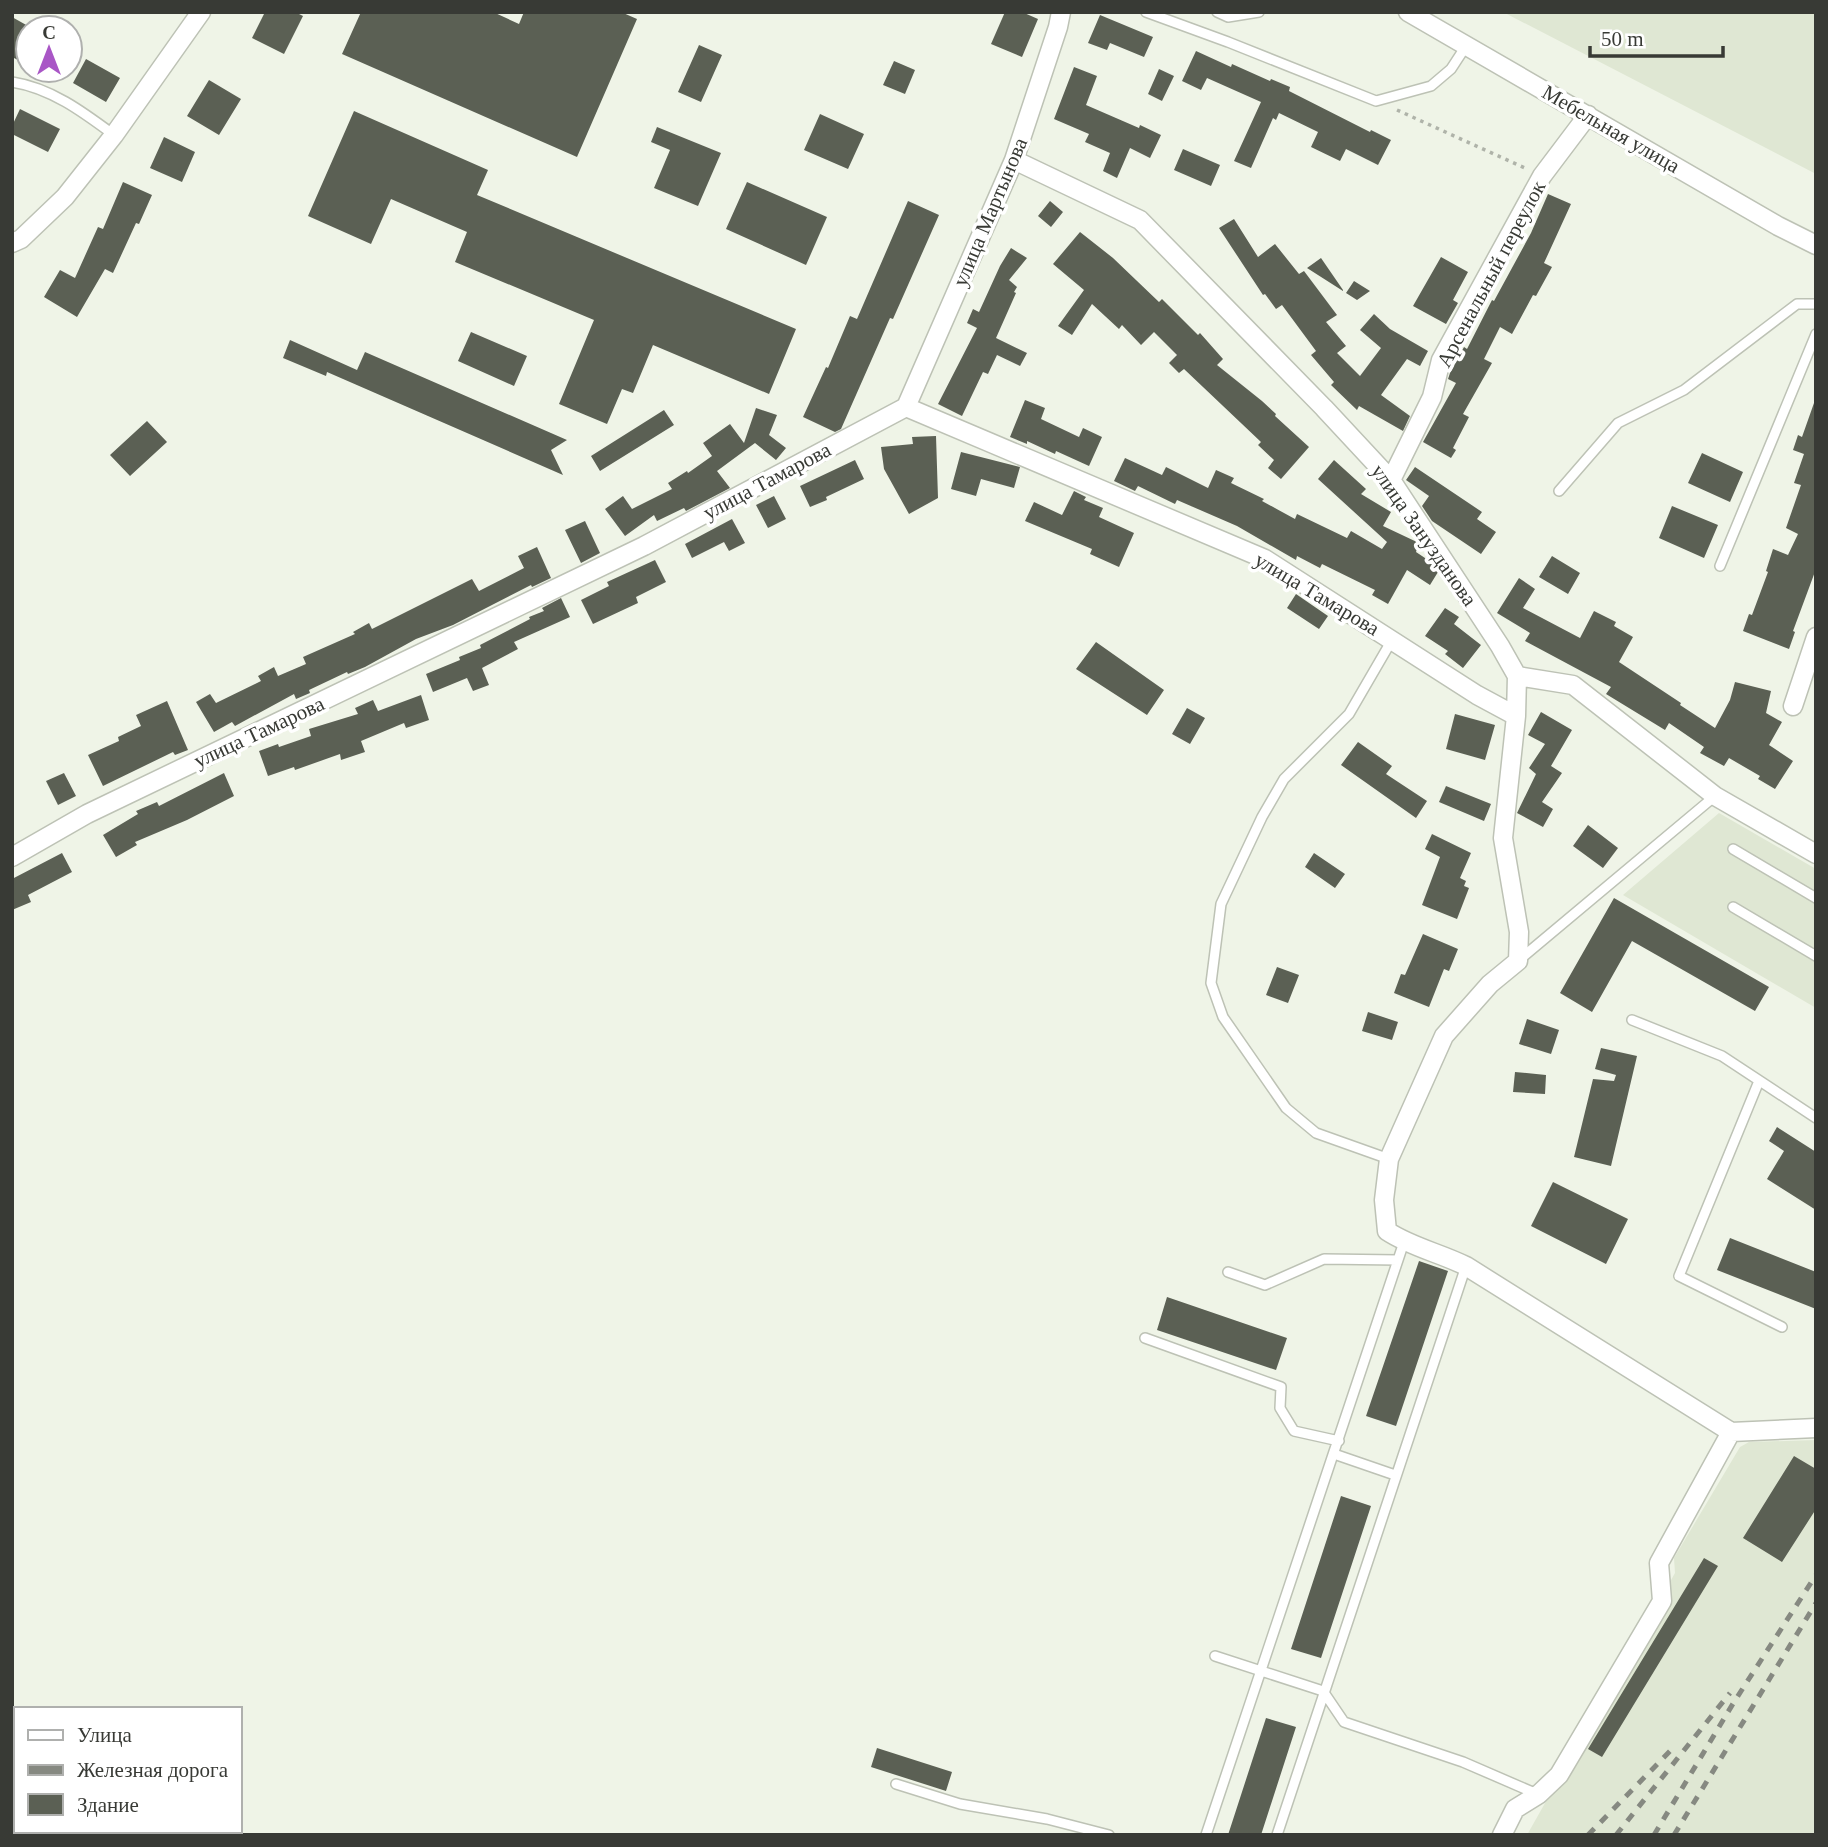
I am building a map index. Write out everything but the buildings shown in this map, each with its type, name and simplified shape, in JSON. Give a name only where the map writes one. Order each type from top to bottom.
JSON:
[{"type":"street","points":[[12,243],[21,239],[65,197],[114,135],[201,12]]},
{"type":"street","name":"улица Мартынова","points":[[906,407],[1014,160],[1061,12]]},
{"type":"street","name":"Мебельная улица","points":[[1408,12],[1778,226],[1816,245]]},
{"type":"street","name":"Арсенальный переулок","points":[[1391,480],[1432,397],[1441,360],[1542,176],[1588,115]]},
{"type":"street","name":"улица Занузданова","points":[[1014,160],[1140,220],[1324,408],[1391,480],[1517,676]]},
{"type":"street","name":"улица Тамарова","points":[[12,857],[87,814],[644,546],[906,407],[1265,559],[1477,695],[1516,716]]},
{"type":"street","points":[[1793,706],[1816,636]]},
{"type":"street","points":[[1816,854],[1715,796],[1573,685],[1517,676],[1516,716],[1503,838],[1519,932],[1518,961],[1490,984],[1444,1036],[1389,1159],[1384,1199],[1387,1231],[1401,1251],[1437,1252],[1466,1266],[1731,1432],[1816,1428]]},
{"type":"street","points":[[1502,1835],[1516,1809],[1539,1794],[1559,1774],[1662,1601],[1659,1563],[1731,1432]]},
{"type":"lane","points":[[1146,12],[1228,41],[1376,100],[1431,86],[1451,69],[1466,46]]},
{"type":"lane","points":[[1217,12],[1227,17],[1259,12]]},
{"type":"lane","points":[[12,82],[32,85],[74,106],[114,135]]},
{"type":"lane","points":[[1559,491],[1618,423],[1684,390],[1797,304],[1816,304]]},
{"type":"lane","points":[[1720,566],[1816,334]]},
{"type":"lane","points":[[1389,1159],[1316,1133],[1286,1108],[1223,1017],[1211,983],[1221,904],[1262,817],[1284,779],[1349,714],[1392,640]]},
{"type":"lane","points":[[1518,961],[1715,796]]},
{"type":"lane","points":[[1733,849],[1816,898]]},
{"type":"lane","points":[[1733,907],[1816,957]]},
{"type":"lane","points":[[1632,1020],[1722,1056],[1816,1118]]},
{"type":"lane","points":[[1759,1081],[1679,1276],[1782,1327]]},
{"type":"lane","points":[[1206,1835],[1401,1251],[1324,1259],[1265,1285],[1227,1272]]},
{"type":"lane","points":[[1277,1835],[1466,1266]]},
{"type":"lane","points":[[1145,1338],[1281,1387],[1280,1408],[1294,1431],[1339,1441]]},
{"type":"lane","points":[[1334,1454],[1395,1475]]},
{"type":"lane","points":[[1215,1656],[1323,1691],[1344,1722],[1463,1762],[1539,1794]]},
{"type":"lane","points":[[896,1784],[960,1804],[1047,1819],[1110,1835]]},
{"type":"path","points":[[1376,100],[1542,176]]},
{"type":"shaded area","points":[[1503,12],[1816,12],[1816,174]]},
{"type":"shaded area","points":[[1719,813],[1816,869],[1816,1008],[1623,895]]},
{"type":"shaded area","points":[[1816,1440],[1816,1835],[1527,1835],[1675,1573],[1674,1558],[1740,1447],[1749,1442]]},
{"type":"railway","points":[[1654,1835],[1734,1702],[1816,1575]]},
{"type":"railway","points":[[1674,1835],[1816,1603]]},
{"type":"railway","points":[[1616,1835],[1730,1693]]},
{"type":"railway","points":[[1588,1835],[1676,1745]]}]
